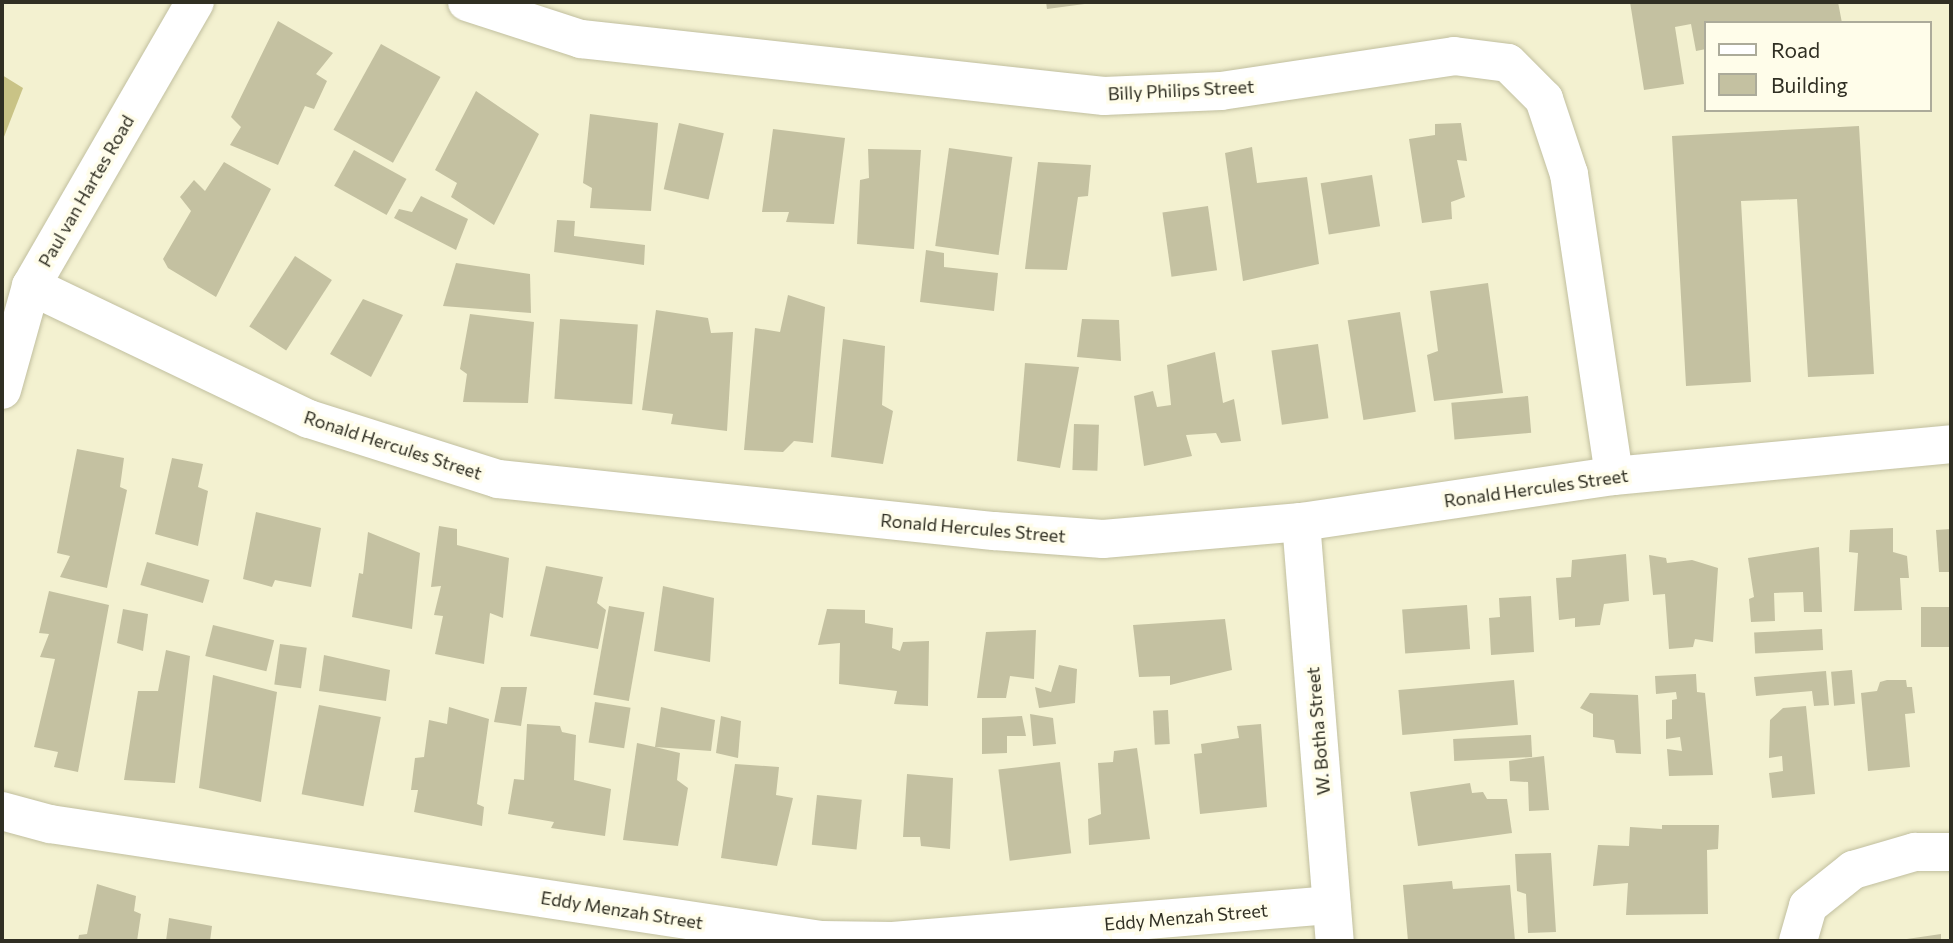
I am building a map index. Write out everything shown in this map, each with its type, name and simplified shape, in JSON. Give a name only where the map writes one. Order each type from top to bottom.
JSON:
[{"type":"street","name":"Paul van Hartes Road","points":[[2,390],[31,286],[195,2]]},
{"type":"street","name":"Billy Philips Street","points":[[467,2],[581,39],[1104,96],[1221,91],[1454,56],[1508,63],[1544,99],[1569,174],[1614,476]]},
{"type":"street","name":"Ronald Hercules Street","points":[[31,286],[309,419],[498,479],[1103,539],[1301,522],[1614,476],[1951,444]]},
{"type":"street","name":"W. Botha Street","points":[[1301,522],[1334,923]]},
{"type":"street","name":"Eddy Menzah Street","points":[[2,811],[50,824],[821,940],[893,941],[1334,923]]},
{"type":"street","points":[[1798,941],[1808,905],[1853,870],[1914,852],[1951,852]]},
{"type":"shaded area","points":[[2,75],[23,88],[2,142]]},
{"type":"building","points":[[1046,2],[1092,2],[1092,3],[1047,9]]},
{"type":"building","points":[[1630,2],[1838,2],[1842,21],[1704,21],[1704,49],[1696,51],[1691,24],[1675,27],[1684,84],[1644,90]]},
{"type":"building","points":[[278,21],[333,53],[316,74],[327,81],[314,109],[305,106],[278,165],[230,145],[241,127],[231,117]]},
{"type":"building","points":[[381,44],[440,77],[393,163],[333,130]]},
{"type":"building","points":[[476,91],[539,134],[494,225],[451,197],[457,183],[435,170]]},
{"type":"building","points":[[590,114],[658,123],[651,211],[590,208],[592,188],[583,183]]},
{"type":"building","points":[[679,123],[724,133],[709,200],[664,189]]},
{"type":"building","points":[[1461,123],[1467,161],[1457,160],[1465,197],[1451,202],[1452,219],[1422,223],[1409,139],[1435,135],[1435,124]]},
{"type":"building","points":[[1859,126],[1874,374],[1808,377],[1797,199],[1741,201],[1751,382],[1686,386],[1672,136]]},
{"type":"building","points":[[773,129],[845,138],[834,224],[786,222],[789,212],[762,212]]},
{"type":"building","points":[[1252,147],[1257,183],[1307,177],[1319,264],[1243,281],[1225,153]]},
{"type":"building","points":[[949,148],[1012,157],[999,255],[935,246]]},
{"type":"building","points":[[868,149],[921,150],[914,249],[857,244],[860,180],[869,178]]},
{"type":"building","points":[[354,150],[406,179],[387,215],[334,186]]},
{"type":"building","points":[[224,162],[271,189],[216,297],[168,268],[163,259],[191,211],[180,197],[194,180],[205,191]]},
{"type":"building","points":[[1038,162],[1091,165],[1088,196],[1078,197],[1067,270],[1025,269]]},
{"type":"building","points":[[1372,175],[1380,226],[1329,234],[1321,183]]},
{"type":"building","points":[[421,196],[468,219],[456,250],[394,218],[399,209],[412,212]]},
{"type":"building","points":[[1208,206],[1217,270],[1171,277],[1162,212]]},
{"type":"building","points":[[557,220],[575,221],[574,236],[645,245],[644,265],[554,252]]},
{"type":"building","points":[[926,250],[944,253],[944,267],[998,273],[994,311],[920,302]]},
{"type":"building","points":[[295,256],[332,280],[286,350],[249,326]]},
{"type":"building","points":[[456,263],[530,274],[531,313],[443,306]]},
{"type":"building","points":[[1488,283],[1503,393],[1434,401],[1427,355],[1438,351],[1430,291]]},
{"type":"building","points":[[788,295],[825,307],[813,443],[794,441],[783,452],[744,450],[755,328],[780,332]]},
{"type":"building","points":[[363,299],[403,315],[371,377],[330,354]]},
{"type":"building","points":[[656,310],[708,318],[711,333],[733,332],[727,431],[671,424],[673,414],[642,410]]},
{"type":"building","points":[[1400,312],[1416,412],[1363,420],[1348,320]]},
{"type":"building","points":[[470,314],[534,322],[528,403],[463,402],[467,374],[460,369]]},
{"type":"building","points":[[560,319],[638,324],[632,404],[554,399]]},
{"type":"building","points":[[1082,319],[1119,320],[1121,361],[1077,357]]},
{"type":"building","points":[[843,339],[885,346],[882,405],[893,411],[883,464],[831,457]]},
{"type":"building","points":[[1318,344],[1328,418],[1282,425],[1271,351]]},
{"type":"building","points":[[1215,352],[1223,403],[1234,399],[1241,441],[1221,443],[1216,433],[1186,435],[1192,456],[1144,466],[1134,396],[1153,391],[1157,407],[1171,405],[1167,365]]},
{"type":"building","points":[[1025,363],[1079,367],[1060,468],[1017,461]]},
{"type":"building","points":[[1528,396],[1531,433],[1455,440],[1451,403]]},
{"type":"building","points":[[1074,424],[1099,425],[1097,471],[1072,470]]},
{"type":"building","points":[[77,449],[124,458],[120,487],[127,490],[107,588],[60,577],[70,556],[57,553]]},
{"type":"building","points":[[172,458],[203,464],[198,487],[208,491],[198,546],[155,534]]},
{"type":"building","points":[[256,512],[321,528],[311,587],[275,580],[272,587],[243,579]]},
{"type":"building","points":[[439,526],[457,529],[457,545],[509,558],[503,618],[490,613],[484,664],[435,654],[443,616],[434,615],[441,586],[431,587]]},
{"type":"building","points":[[1893,528],[1893,552],[1907,556],[1909,578],[1900,578],[1902,610],[1854,611],[1858,553],[1849,552],[1850,530]]},
{"type":"building","points":[[1951,529],[1951,572],[1939,572],[1936,530]]},
{"type":"building","points":[[368,532],[420,553],[412,629],[352,617],[359,573],[363,574]]},
{"type":"building","points":[[1819,547],[1822,612],[1804,612],[1803,592],[1774,593],[1775,621],[1751,622],[1749,599],[1754,597],[1748,558]]},
{"type":"building","points":[[1626,554],[1629,601],[1604,604],[1600,625],[1575,627],[1575,618],[1559,620],[1556,578],[1571,577],[1572,560]]},
{"type":"building","points":[[1649,555],[1666,558],[1667,563],[1692,560],[1718,568],[1713,642],[1695,639],[1693,647],[1669,649],[1665,594],[1653,595]]},
{"type":"building","points":[[147,562],[209,580],[203,603],[140,585]]},
{"type":"building","points":[[546,566],[603,577],[597,603],[606,610],[598,649],[530,636]]},
{"type":"building","points":[[663,586],[714,598],[710,662],[654,651]]},
{"type":"building","points":[[49,591],[109,605],[78,772],[54,767],[58,752],[34,747],[55,659],[40,657],[49,634],[39,633]]},
{"type":"building","points":[[1531,596],[1534,652],[1491,655],[1489,618],[1500,617],[1499,598]]},
{"type":"building","points":[[1467,605],[1470,649],[1405,653],[1402,610]]},
{"type":"building","points":[[609,606],[644,612],[629,701],[593,695]]},
{"type":"building","points":[[1921,607],[1951,607],[1951,647],[1921,647]]},
{"type":"building","points":[[123,609],[148,614],[143,651],[117,643]]},
{"type":"building","points":[[827,609],[865,610],[865,623],[893,628],[892,648],[900,651],[903,642],[929,641],[928,706],[894,704],[897,691],[839,684],[840,643],[818,645]]},
{"type":"building","points":[[1225,619],[1232,670],[1170,685],[1170,676],[1139,677],[1133,625]]},
{"type":"building","points":[[213,625],[274,640],[266,671],[205,656]]},
{"type":"building","points":[[1822,629],[1823,650],[1755,654],[1754,633]]},
{"type":"building","points":[[1036,630],[1034,679],[1010,676],[1006,698],[977,698],[986,632]]},
{"type":"building","points":[[280,644],[307,648],[301,688],[274,685]]},
{"type":"building","points":[[166,650],[190,656],[175,783],[124,780],[138,691],[158,691]]},
{"type":"building","points":[[324,655],[390,670],[386,701],[319,691]]},
{"type":"building","points":[[1059,665],[1077,669],[1075,703],[1039,708],[1035,687],[1051,692]]},
{"type":"building","points":[[1852,670],[1855,704],[1834,706],[1831,672]]},
{"type":"building","points":[[1826,671],[1829,705],[1814,706],[1812,691],[1756,696],[1754,677]]},
{"type":"building","points":[[1696,674],[1697,692],[1705,693],[1713,775],[1669,776],[1667,749],[1682,751],[1680,737],[1666,739],[1666,720],[1672,719],[1672,700],[1677,699],[1676,692],[1656,694],[1655,676]]},
{"type":"building","points":[[213,675],[277,692],[261,802],[199,788]]},
{"type":"building","points":[[1514,680],[1518,725],[1402,735],[1398,690]]},
{"type":"building","points":[[1906,680],[1907,687],[1912,687],[1915,713],[1905,714],[1910,767],[1868,771],[1861,693],[1877,691],[1880,682]]},
{"type":"building","points":[[501,687],[527,687],[521,726],[494,722]]},
{"type":"building","points":[[1590,693],[1638,695],[1641,754],[1616,753],[1614,740],[1593,737],[1593,714],[1580,708]]},
{"type":"building","points":[[595,702],[631,708],[624,748],[589,742]]},
{"type":"building","points":[[319,705],[381,717],[363,806],[302,794]]},
{"type":"building","points":[[1806,706],[1815,794],[1772,798],[1769,773],[1783,771],[1782,756],[1769,758],[1770,720],[1783,708]]},
{"type":"building","points":[[449,707],[489,719],[477,804],[484,807],[482,826],[414,812],[418,790],[411,790],[415,758],[424,757],[429,720],[447,724]]},
{"type":"building","points":[[661,707],[715,720],[711,751],[655,747]]},
{"type":"building","points":[[1168,710],[1170,744],[1155,745],[1153,711]]},
{"type":"building","points":[[1030,714],[1053,718],[1056,744],[1033,746]]},
{"type":"building","points":[[721,716],[741,721],[738,758],[716,753]]},
{"type":"building","points":[[1022,716],[1026,736],[1007,736],[1007,753],[982,754],[982,718]]},
{"type":"building","points":[[527,724],[560,726],[562,732],[576,735],[574,780],[611,789],[605,836],[551,828],[554,822],[508,814],[514,779],[524,780]]},
{"type":"building","points":[[1261,724],[1267,807],[1200,814],[1194,754],[1202,753],[1201,744],[1239,738],[1237,726]]},
{"type":"building","points":[[1531,735],[1532,757],[1454,761],[1453,739]]},
{"type":"building","points":[[637,743],[680,753],[677,780],[688,788],[678,846],[623,840]]},
{"type":"building","points":[[1137,748],[1150,839],[1089,845],[1088,819],[1101,814],[1098,763],[1113,762],[1114,751]]},
{"type":"building","points":[[1544,756],[1549,810],[1529,811],[1528,782],[1510,781],[1509,761]]},
{"type":"building","points":[[1060,762],[1071,853],[1010,861],[998,770]]},
{"type":"building","points":[[735,764],[779,767],[776,795],[793,798],[777,866],[721,858]]},
{"type":"building","points":[[907,774],[953,778],[950,849],[921,846],[920,837],[903,837]]},
{"type":"building","points":[[1470,783],[1472,793],[1483,792],[1487,799],[1507,799],[1512,833],[1418,846],[1410,792]]},
{"type":"building","points":[[817,795],[862,800],[857,849],[812,845]]},
{"type":"building","points":[[1662,825],[1719,825],[1718,849],[1707,850],[1708,914],[1626,915],[1628,883],[1593,886],[1598,845],[1629,846],[1630,827],[1662,829]]},
{"type":"building","points":[[1551,853],[1556,932],[1528,933],[1526,894],[1517,891],[1515,854]]},
{"type":"building","points":[[1452,881],[1453,889],[1510,885],[1515,941],[1408,941],[1403,885]]},
{"type":"building","points":[[97,884],[136,896],[134,911],[141,914],[137,941],[78,941],[79,935],[87,934]]},
{"type":"building","points":[[169,918],[212,926],[210,941],[166,941]]},
{"type":"building","points":[[1941,934],[1941,941],[1900,941],[1900,940]]}]
